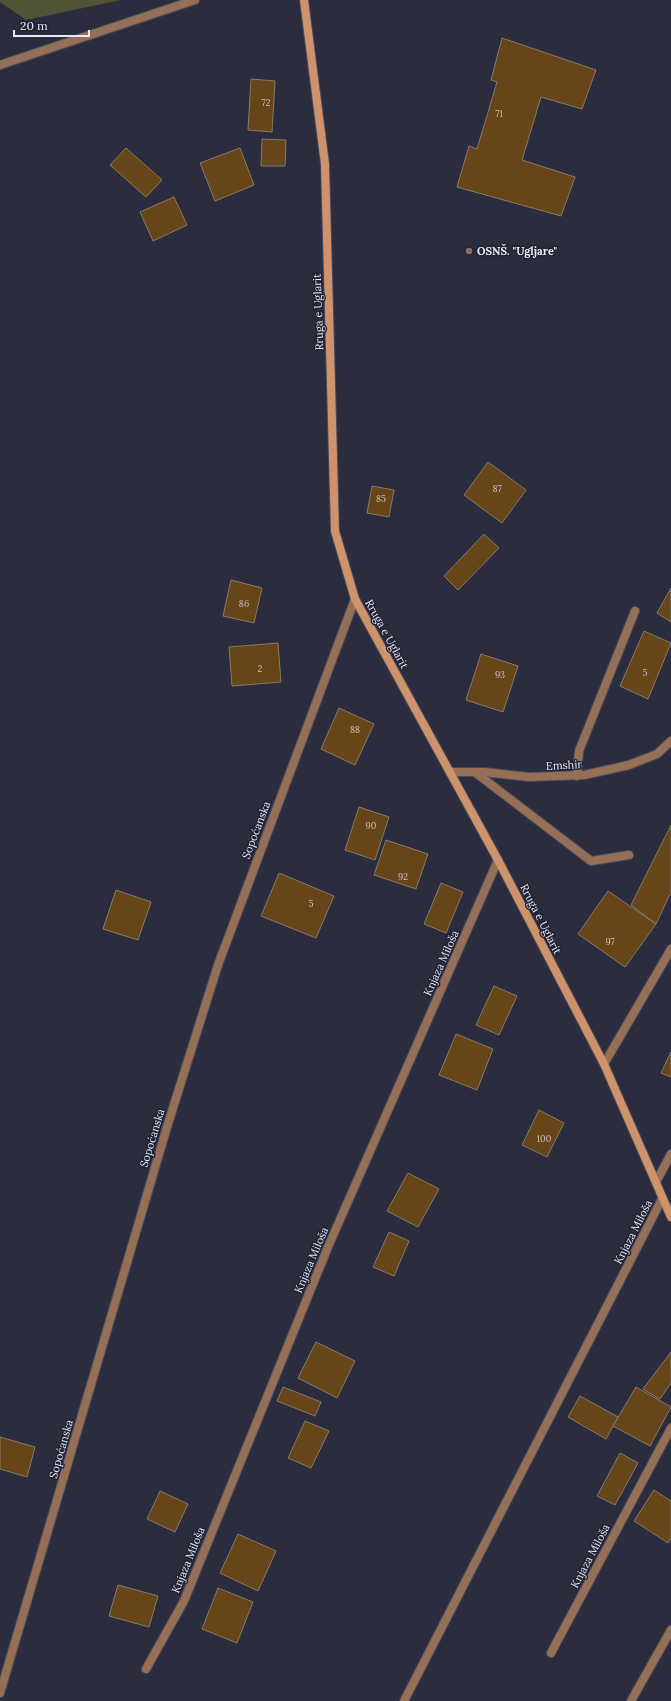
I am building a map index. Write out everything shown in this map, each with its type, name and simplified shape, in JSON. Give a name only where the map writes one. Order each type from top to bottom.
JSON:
[{"type":"street","points":[[0,64],[195,0]]},
{"type":"street","name":"Rruga e Uglarit","points":[[304,0],[324,164],[335,531],[356,599],[498,860],[604,1064],[671,1217]]},
{"type":"street","name":"Sopoćanska","points":[[0,1693],[167,1127],[218,965],[356,599]]},
{"type":"street","points":[[577,776],[579,751],[635,611]]},
{"type":"street","name":"Emshir","points":[[450,772],[476,774],[484,772],[529,778],[577,776],[629,765],[657,754],[671,741]]},
{"type":"street","points":[[476,774],[591,861],[630,855]]},
{"type":"street","name":"Knjaza Miloša","points":[[146,1669],[184,1601],[328,1247],[498,860]]},
{"type":"street","points":[[604,1064],[671,949]]},
{"type":"street","points":[[656,1182],[671,1154]]},
{"type":"street","name":"Knjaza Miloša","points":[[404,1701],[662,1199]]},
{"type":"street","name":"Knjaza Miloša","points":[[551,1653],[671,1428]]},
{"type":"street","points":[[631,1701],[671,1630]]},
{"type":"green space","points":[[0,0],[121,0],[26,20],[0,2]]},
{"type":"building","points":[[502,38],[596,70],[582,109],[541,97],[522,160],[575,177],[561,216],[457,187],[469,146],[477,149],[497,82],[491,80]]},
{"type":"building","points":[[251,79],[275,81],[272,132],[248,130]]},
{"type":"building","points":[[262,139],[286,140],[285,166],[261,166]]},
{"type":"building","points":[[126,148],[162,180],[146,197],[110,165]]},
{"type":"building","points":[[240,148],[254,185],[215,201],[200,163]]},
{"type":"building","points":[[174,197],[187,225],[153,241],[140,212]]},
{"type":"building","points":[[488,462],[526,490],[502,523],[464,495]]},
{"type":"building","points":[[372,486],[394,490],[389,517],[367,513]]},
{"type":"building","points":[[484,534],[499,548],[458,590],[444,576]]},
{"type":"building","points":[[231,580],[262,588],[254,623],[223,616]]},
{"type":"building","points":[[671,588],[671,622],[657,613]]},
{"type":"building","points":[[644,631],[671,643],[648,699],[620,686]]},
{"type":"building","points":[[278,643],[281,682],[232,686],[229,647]]},
{"type":"building","points":[[481,654],[518,666],[503,712],[466,700]]},
{"type":"building","points":[[339,708],[374,724],[355,765],[321,749]]},
{"type":"building","points":[[359,807],[389,817],[375,860],[345,850]]},
{"type":"building","points":[[671,825],[671,892],[656,924],[631,905]]},
{"type":"building","points":[[386,840],[428,854],[416,889],[374,875]]},
{"type":"building","points":[[279,873],[334,896],[316,938],[261,916]]},
{"type":"building","points":[[441,883],[463,892],[446,933],[424,924]]},
{"type":"building","points":[[116,890],[151,902],[138,940],[103,929]]},
{"type":"building","points":[[608,891],[656,924],[625,967],[578,934]]},
{"type":"building","points":[[494,986],[517,996],[499,1035],[476,1025]]},
{"type":"building","points":[[456,1034],[493,1049],[477,1090],[439,1075]]},
{"type":"building","points":[[671,1052],[671,1077],[661,1073]]},
{"type":"building","points":[[539,1110],[564,1123],[547,1157],[522,1145]]},
{"type":"building","points":[[408,1173],[439,1189],[418,1227],[387,1211]]},
{"type":"building","points":[[389,1232],[409,1241],[394,1276],[373,1267]]},
{"type":"building","points":[[316,1342],[355,1361],[337,1398],[298,1378]]},
{"type":"building","points":[[671,1352],[671,1383],[660,1399],[643,1389]]},
{"type":"building","points":[[283,1387],[321,1402],[315,1416],[277,1401]]},
{"type":"building","points":[[636,1387],[671,1407],[650,1446],[613,1426]]},
{"type":"building","points":[[580,1396],[618,1417],[606,1439],[568,1417]]},
{"type":"building","points":[[305,1421],[329,1431],[311,1468],[288,1458]]},
{"type":"building","points":[[0,1437],[35,1447],[27,1477],[0,1469]]},
{"type":"building","points":[[620,1453],[638,1463],[615,1505],[597,1496]]},
{"type":"building","points":[[654,1490],[671,1501],[671,1538],[668,1543],[634,1521]]},
{"type":"building","points":[[160,1491],[188,1504],[175,1532],[147,1519]]},
{"type":"building","points":[[238,1534],[276,1551],[258,1591],[220,1573]]},
{"type":"building","points":[[118,1585],[158,1596],[149,1627],[109,1616]]},
{"type":"building","points":[[218,1588],[253,1602],[237,1643],[202,1629]]},
{"type":"place","name":"OSNŠ. \"Ugljare\"","points":[[469,251]]}]
